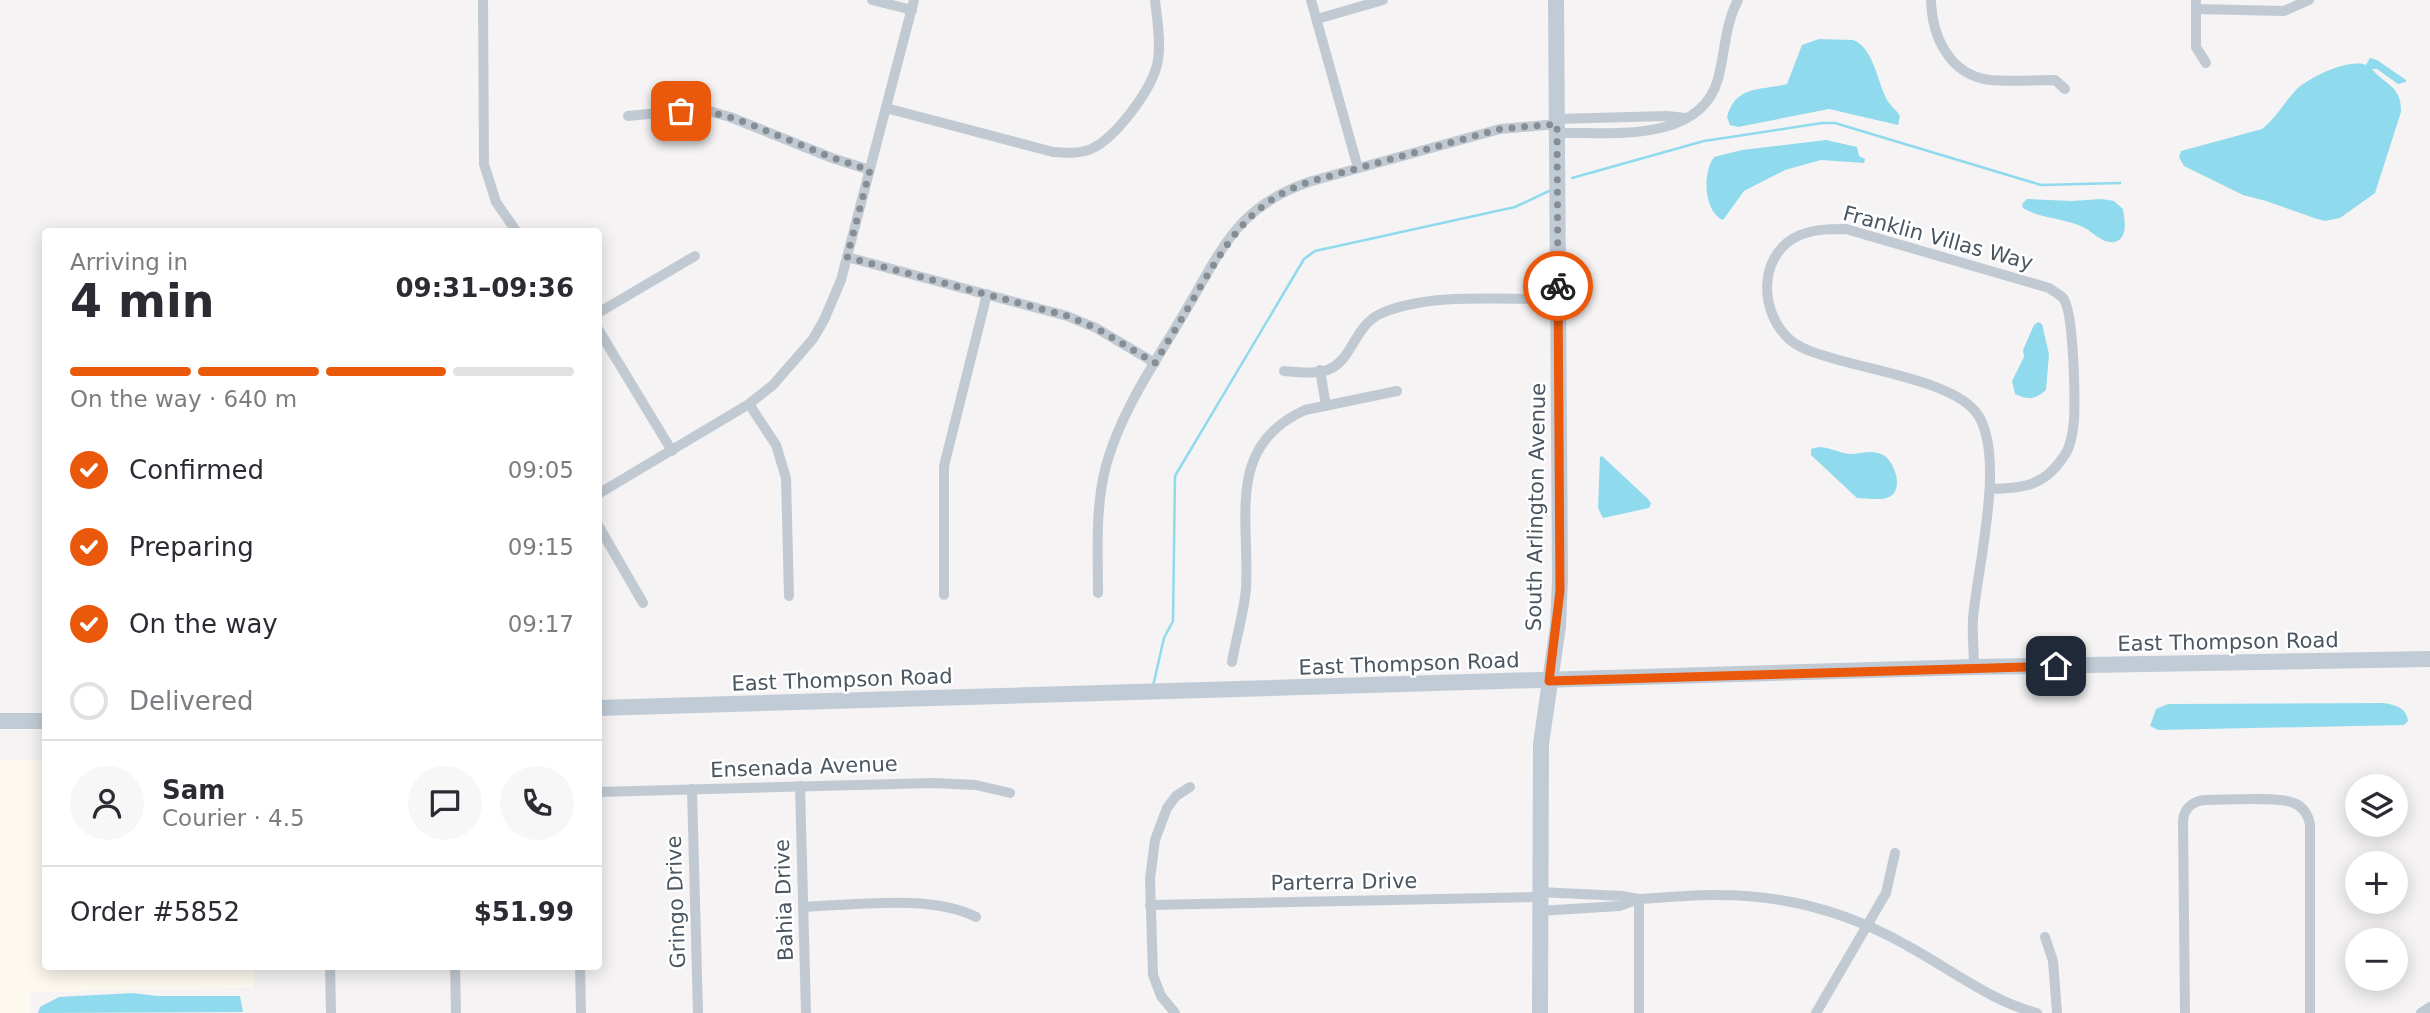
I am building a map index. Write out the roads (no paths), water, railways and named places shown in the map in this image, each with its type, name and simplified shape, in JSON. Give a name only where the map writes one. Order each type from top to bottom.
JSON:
[{"type":"main road","name":"South Arlington Avenue","points":[[1540,1013],[1541,744],[1560,591],[1556,0]]},
{"type":"main road","name":"East Thompson Road","points":[[602,708],[1974,667],[2430,659]]},
{"type":"main road","points":[[0,721],[42,721]]},
{"type":"street","points":[[483,0],[484,164],[496,202],[514,228]]},
{"type":"street","points":[[602,492],[749,404],[789,370],[813,339],[834,300],[847,257],[913,5],[872,0]]},
{"type":"street","points":[[886,108],[1053,152],[1088,150],[1101,144],[1114,131],[1147,89],[1155,73],[1159,46],[1155,0]]},
{"type":"street","points":[[1311,0],[1358,169]]},
{"type":"street","points":[[1317,19],[1384,0]]},
{"type":"street","points":[[1098,593],[1098,513],[1105,469],[1119,427],[1224,248],[1252,214],[1292,188],[1500,129],[1557,126],[1639,132],[1669,127],[1688,119],[1706,103],[1718,81],[1730,19],[1738,0]]},
{"type":"street","points":[[1931,0],[1935,32],[1949,59],[1958,66],[1988,80],[2055,80],[2065,89]]},
{"type":"street","points":[[2206,64],[2196,47],[2196,5],[2284,11],[2309,0]]},
{"type":"street","points":[[628,116],[690,110],[709,111],[870,170]]},
{"type":"street","name":"Franklin Villas Way","points":[[1822,229],[1846,229],[2049,288],[2063,298],[2071,331],[2074,420],[2066,454],[2052,471],[2037,482],[2022,488],[1990,489],[1986,432],[1978,414],[1964,400],[1943,389],[1813,352],[1790,341],[1776,324],[1767,300],[1767,278],[1776,255],[1794,238],[1822,229]]},
{"type":"street","points":[[602,311],[695,256]]},
{"type":"street","points":[[847,257],[1067,316],[1096,328],[1155,363]]},
{"type":"street","points":[[944,595],[944,466],[987,294]]},
{"type":"street","points":[[1284,372],[1331,369],[1342,359],[1370,319],[1414,303],[1441,300],[1559,299]]},
{"type":"street","points":[[602,335],[671,451]]},
{"type":"street","points":[[1320,370],[1326,406]]},
{"type":"street","points":[[1232,662],[1246,590],[1245,492],[1252,462],[1268,435],[1285,420],[1305,410],[1397,391]]},
{"type":"street","points":[[749,404],[776,445],[786,478],[789,596]]},
{"type":"street","points":[[1974,667],[1973,620],[1986,537],[1990,489]]},
{"type":"street","points":[[602,532],[643,603]]},
{"type":"street","name":"Ensenada Avenue","points":[[602,792],[950,783],[976,785],[1010,793]]},
{"type":"street","name":"Bahia Drive","points":[[800,786],[806,1013]]},
{"type":"street","points":[[1175,1013],[1161,996],[1153,975],[1151,866],[1157,832],[1169,803],[1190,788]]},
{"type":"street","name":"Gringo Drive","points":[[692,789],[698,1013]]},
{"type":"street","points":[[2185,1013],[2185,811],[2191,805],[2205,800],[2285,800],[2301,807],[2310,824],[2310,1013]]},
{"type":"street","points":[[1816,1013],[1886,893],[1895,853]]},
{"type":"street","points":[[1539,900],[1718,895],[1770,898],[1812,905],[1867,925],[1905,944],[2012,1007],[2038,1013]]},
{"type":"street","points":[[1539,900],[1619,906],[1639,899]]},
{"type":"street","points":[[1639,899],[1639,1013]]},
{"type":"street","name":"Parterra Drive","points":[[1150,905],[1539,900]]},
{"type":"street","points":[[803,906],[932,904],[955,908],[976,917]]},
{"type":"street","points":[[2045,937],[2053,961],[2057,1013]]},
{"type":"street","points":[[330,970],[331,1013]]},
{"type":"street","points":[[455,970],[456,1013]]},
{"type":"street","points":[[580,970],[581,1013]]},
{"type":"street","points":[[2421,1013],[2430,1007]]},
{"type":"water","points":[[1819,39],[1853,40],[1860,44],[1871,59],[1889,103],[1900,116],[1898,125],[1829,109],[1738,127],[1730,125],[1727,117],[1736,99],[1750,91],[1787,84],[1802,45]]},
{"type":"water","points":[[2370,58],[2406,80],[2398,84],[2377,69],[2372,69],[2396,91],[2401,112],[2375,193],[2340,218],[2325,221],[2243,195],[2184,166],[2179,157],[2181,151],[2262,129],[2295,91],[2309,80],[2349,64],[2366,65]]},
{"type":"water","points":[[1826,140],[1857,147],[1859,156],[1865,159],[1864,163],[1821,160],[1785,170],[1744,191],[1723,220],[1712,209],[1707,182],[1714,157],[1742,150]]},
{"type":"water","points":[[2027,199],[2114,201],[2123,209],[2124,233],[2119,240],[2105,241],[2078,225],[2023,208],[2022,204]]},
{"type":"water","points":[[2038,322],[2042,324],[2049,354],[2046,390],[2038,396],[2027,398],[2015,394],[2012,381],[2024,357],[2023,350],[2034,325]]},
{"type":"water","points":[[1819,447],[1850,454],[1871,452],[1883,455],[1891,463],[1896,475],[1894,493],[1882,499],[1857,498],[1811,455],[1811,449]]},
{"type":"water","points":[[1602,456],[1648,499],[1651,503],[1649,508],[1603,518],[1598,508]]},
{"type":"water","points":[[2384,703],[2402,710],[2408,721],[2404,725],[2158,730],[2150,726],[2156,709],[2168,704]]},
{"type":"water","points":[[133,993],[157,996],[240,996],[243,1012],[38,1013],[40,1007],[59,997]]},
{"type":"waterway","points":[[1572,178],[1704,141],[1835,123],[2041,185],[2120,183]]},
{"type":"waterway","points":[[1153,686],[1164,638],[1173,621],[1175,476],[1304,259],[1315,251],[1515,207],[1549,191]]}]
